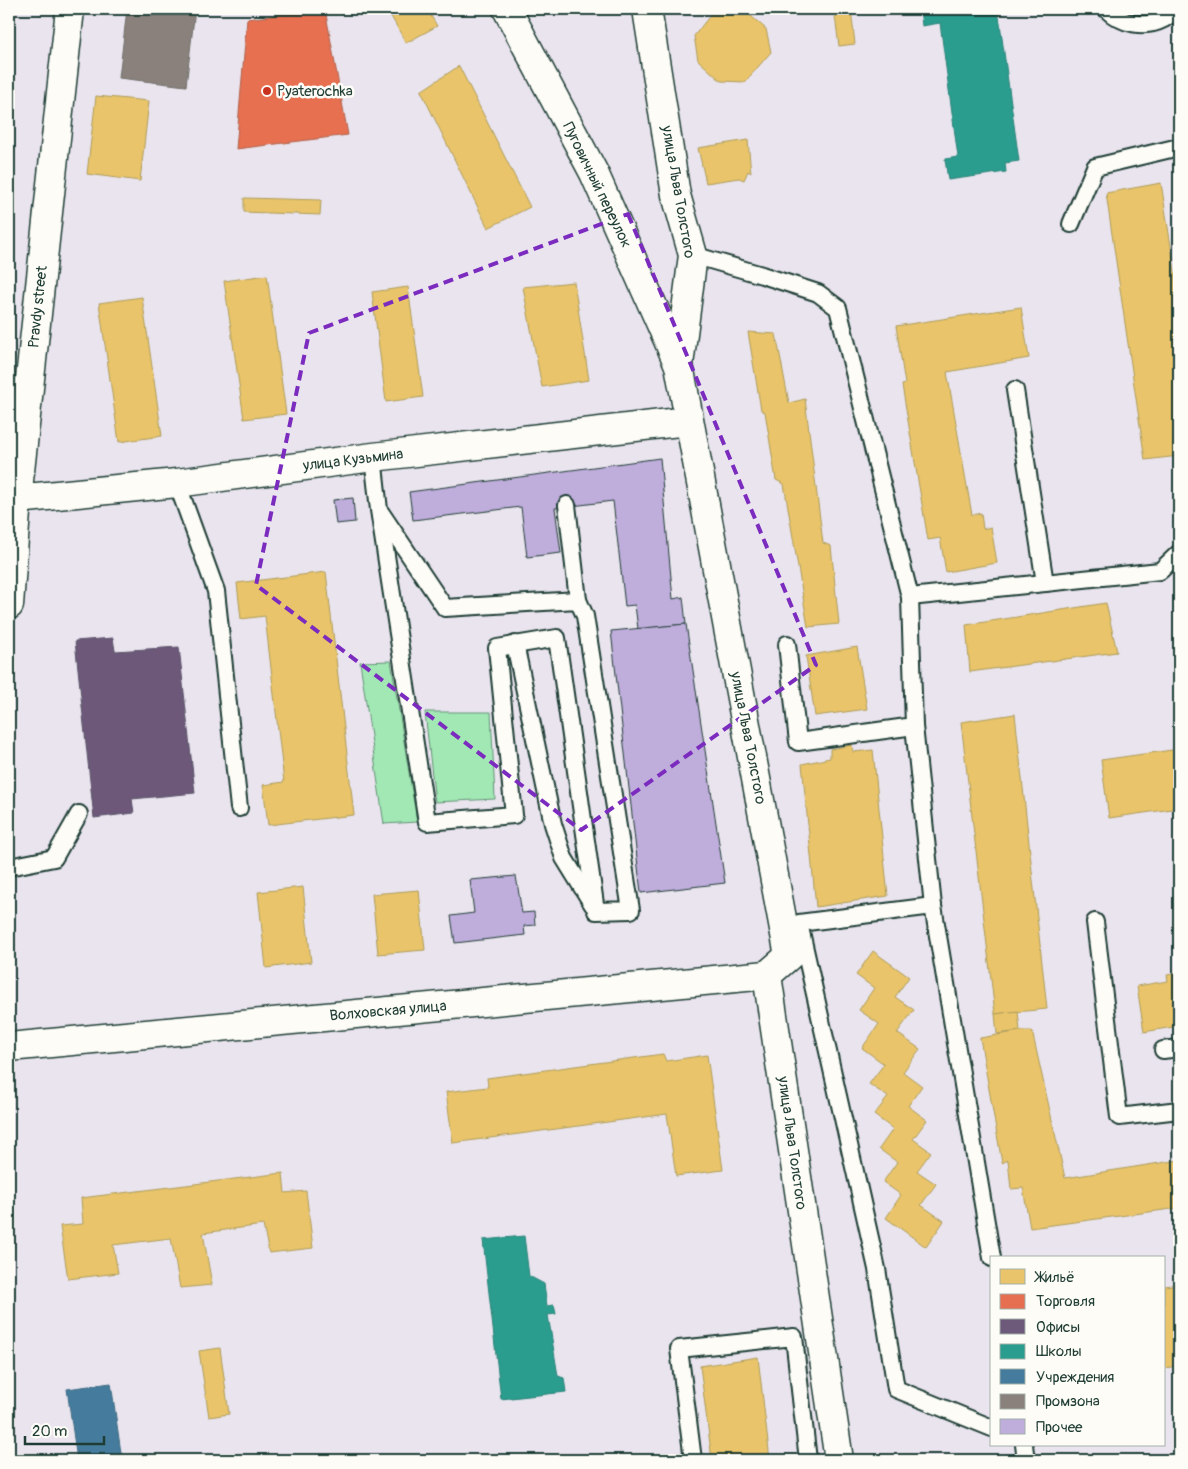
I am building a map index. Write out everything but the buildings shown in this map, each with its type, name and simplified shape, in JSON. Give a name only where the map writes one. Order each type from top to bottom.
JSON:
[{"type":"street","name":"Pravdy street","points":[[9,605],[17,499],[70,9]]},
{"type":"street","name":"Пуговичный переулок","points":[[507,9],[594,173],[679,365]]},
{"type":"street","name":"улица Льва Толстого","points":[[647,9],[676,195],[693,255],[679,365],[789,956],[767,975],[838,1460]]},
{"type":"street","name":"улица Кузьмина","points":[[17,499],[177,483],[373,457],[688,421]]},
{"type":"street","name":"Волховская улица","points":[[9,1047],[767,975]]},
{"type":"lane","points":[[1106,9],[1114,17],[1128,23],[1148,24],[1164,19],[1177,9]]},
{"type":"lane","points":[[1071,224],[1095,167],[1179,147]]},
{"type":"lane","points":[[693,255],[762,274],[818,293],[838,308],[910,597],[914,726],[933,906],[992,1256]]},
{"type":"lane","points":[[1015,390],[1045,583]]},
{"type":"lane","points":[[373,457],[379,510],[427,822],[514,815],[497,648],[557,638],[596,911]]},
{"type":"lane","points":[[177,483],[216,591],[239,808]]},
{"type":"lane","points":[[567,505],[578,600],[585,616],[631,910],[596,911]]},
{"type":"lane","points":[[379,510],[445,608],[578,600]]},
{"type":"lane","points":[[910,597],[1160,571],[1179,553]]},
{"type":"lane","points":[[515,644],[556,832],[564,858],[596,911]]},
{"type":"lane","points":[[787,644],[798,742],[914,726]]},
{"type":"lane","points":[[9,867],[54,858],[79,814]]},
{"type":"lane","points":[[933,906],[799,923],[877,1269],[896,1389],[990,1427]]},
{"type":"lane","points":[[1095,922],[1119,1117],[1179,1110]]},
{"type":"lane","points":[[1163,1050],[1179,1048]]},
{"type":"lane","points":[[693,1460],[679,1349],[794,1337],[808,1460]]},
{"type":"lane","points":[[1024,1446],[1026,1460]]},
{"type":"highlighted area","points":[[628,214],[816,665],[581,830],[256,585],[309,333]]},
{"type":"green space","points":[[391,661],[417,822],[384,824],[360,662]]},
{"type":"green space","points":[[425,712],[491,712],[495,799],[435,802]]},
{"type":"place","name":"Pyaterochka","points":[[267,91]]}]
